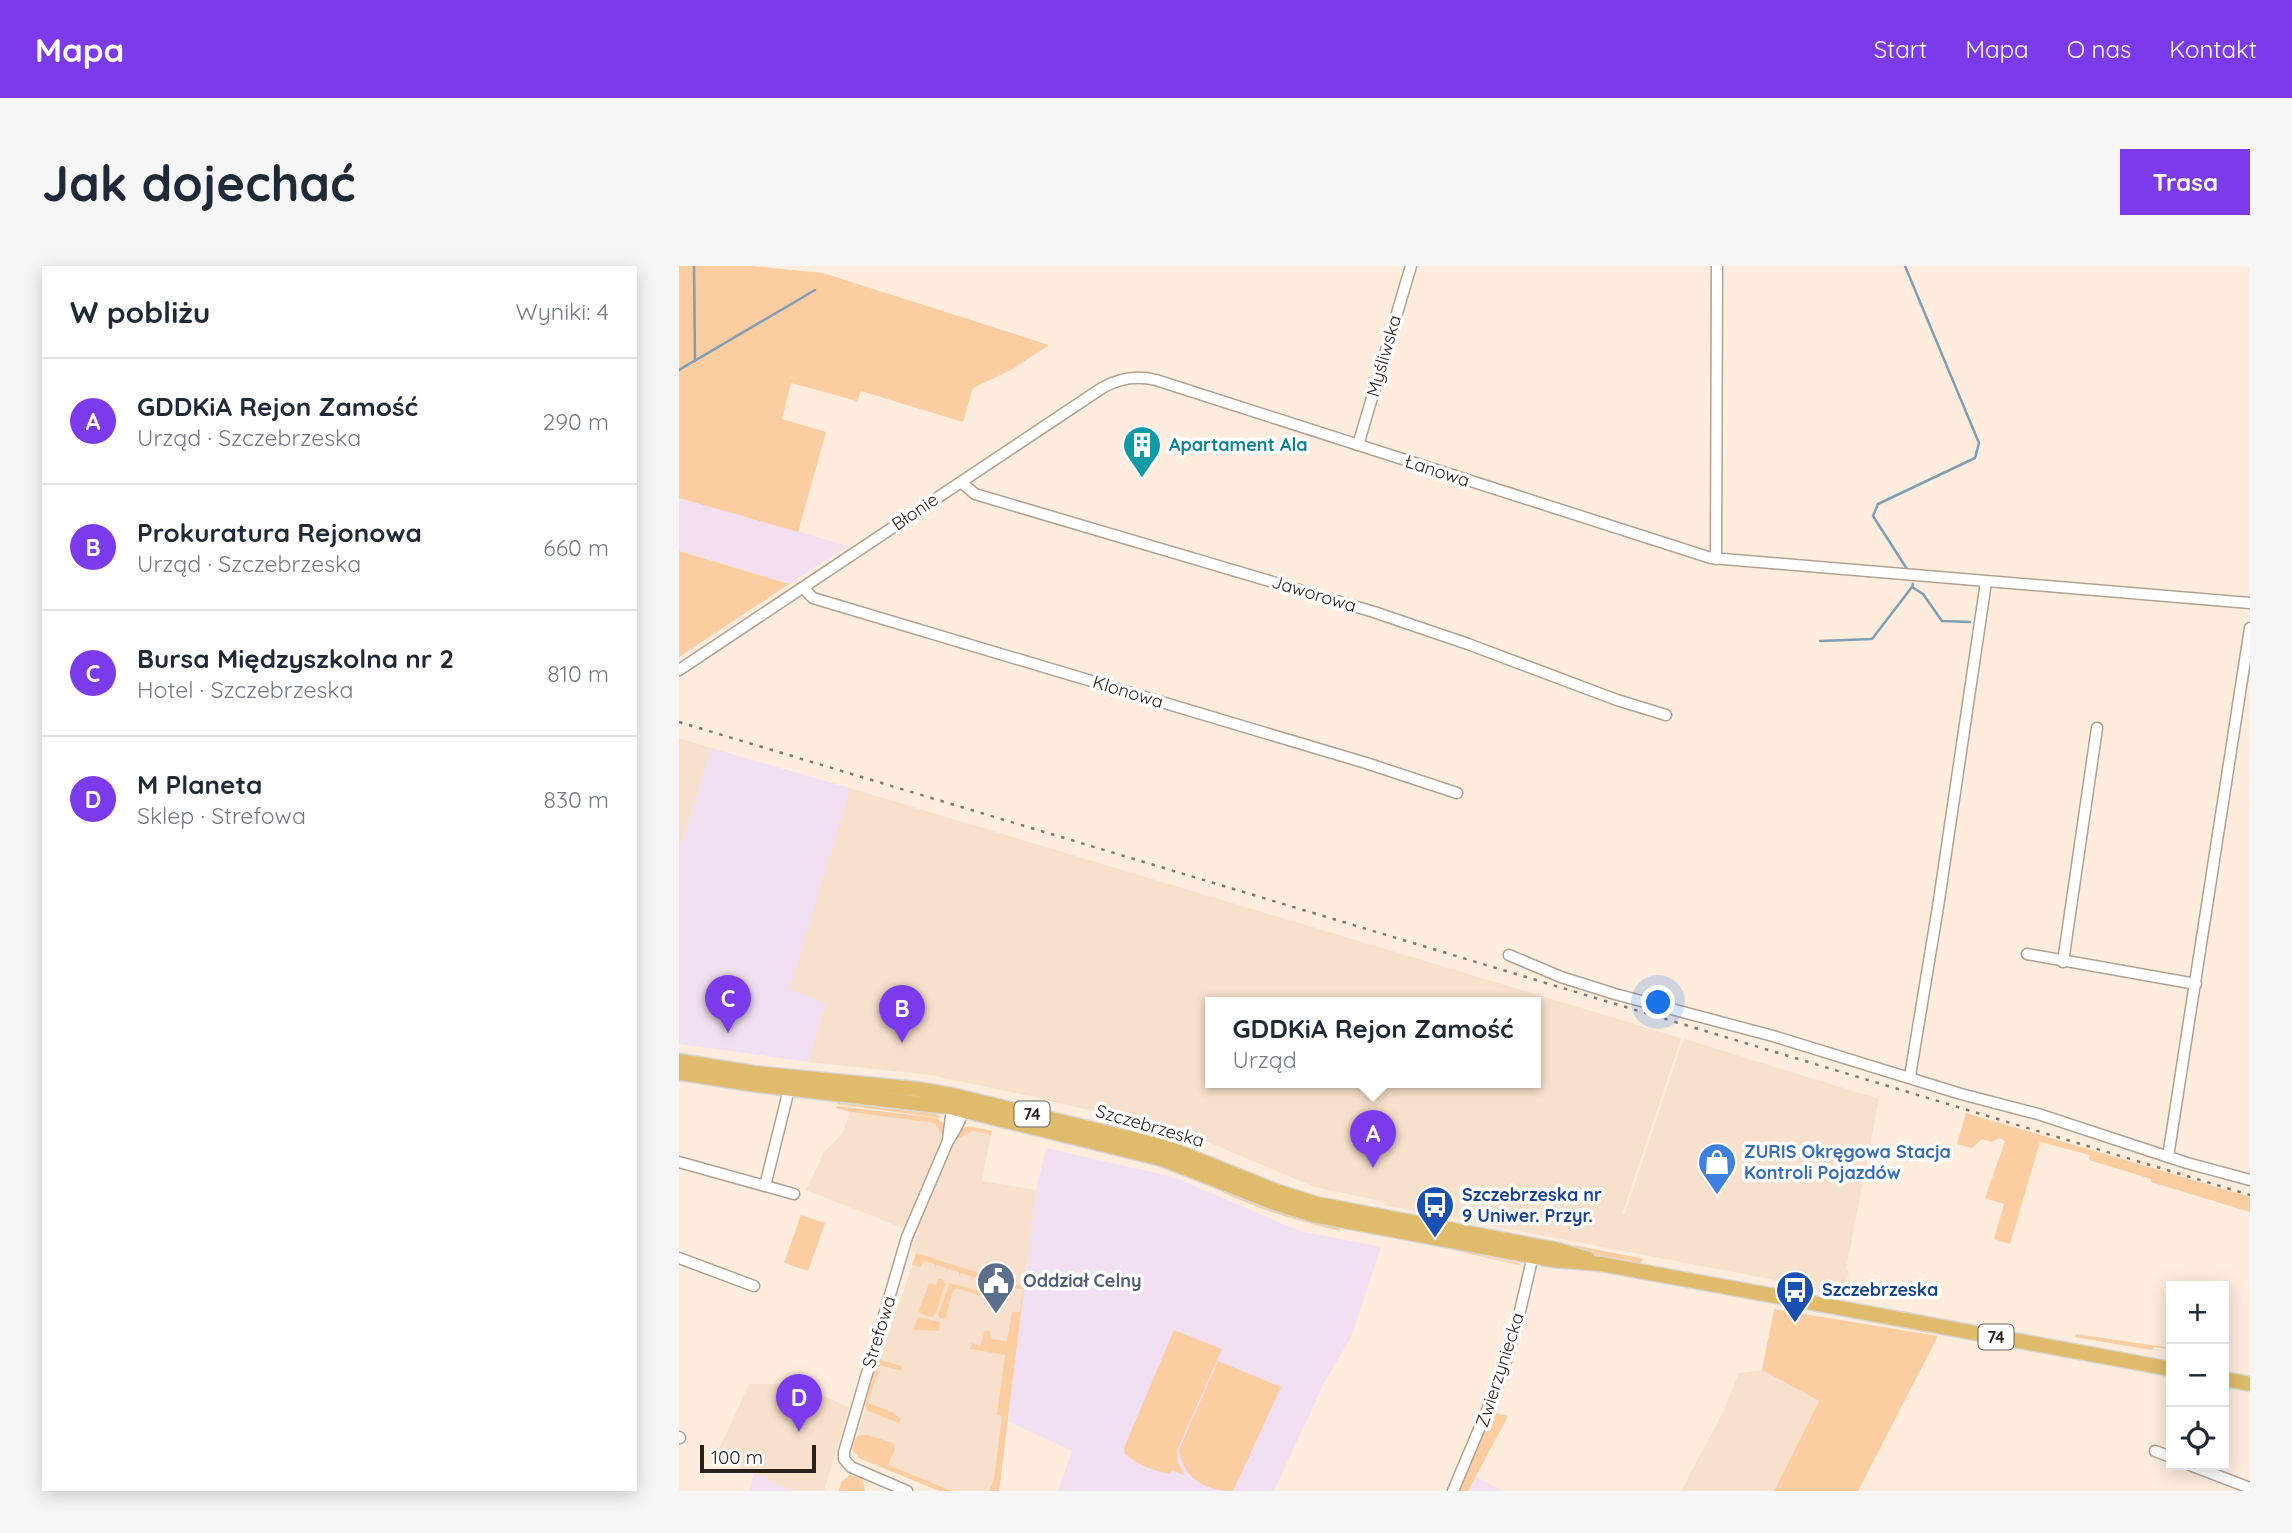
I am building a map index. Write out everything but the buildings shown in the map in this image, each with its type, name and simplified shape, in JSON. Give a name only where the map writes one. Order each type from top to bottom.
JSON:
[{"type":"main road","name":"Szczebrzeska","points":[[679,1061],[776,1075],[917,1090],[959,1105]]},
{"type":"main road","name":"Szczebrzeska","points":[[679,1073],[789,1089],[959,1105],[1166,1147],[1309,1201],[1534,1251],[1580,1255],[1604,1265],[2166,1368]]},
{"type":"main road","points":[[2229,1381],[2250,1384]]},
{"type":"street","name":"Myśliwska","points":[[1358,446],[1411,266]]},
{"type":"street","points":[[1716,559],[1717,266]]},
{"type":"street","name":"Błonie","points":[[679,670],[1109,384],[1131,377],[1160,381]]},
{"type":"street","name":"Łanowa","points":[[1160,381],[1716,559],[2250,603]]},
{"type":"street","name":"Jaworowa","points":[[961,481],[975,494],[1374,612],[1480,648],[1617,700],[1666,715]]},
{"type":"street","points":[[1910,1076],[1986,582]]},
{"type":"street","name":"Klonowa","points":[[803,588],[813,598],[1353,759],[1457,793]]},
{"type":"street","points":[[2168,1157],[2250,628]]},
{"type":"street","points":[[2063,962],[2097,728]]},
{"type":"street","points":[[1509,954],[1562,977],[1615,994],[1707,1017],[1874,1068],[1910,1076],[1961,1094],[2038,1114],[2168,1157],[2250,1180]]},
{"type":"street","points":[[2027,954],[2196,984]]},
{"type":"street","points":[[765,1186],[789,1089]]},
{"type":"street","name":"Strefowa","points":[[907,1491],[851,1467],[844,1459],[844,1452],[907,1237],[948,1141],[948,1128],[959,1105]]},
{"type":"street","points":[[679,1163],[794,1194]]},
{"type":"street","name":"Zwierzyniecka","points":[[1453,1491],[1501,1377],[1534,1251]]},
{"type":"street","points":[[679,1258],[754,1286]]},
{"type":"street","points":[[2155,1451],[2166,1455]]},
{"type":"street","points":[[2203,1470],[2250,1488]]},
{"type":"shaded area","points":[[679,266],[751,266],[823,273],[1049,345],[1011,370],[973,388],[963,422],[861,391],[857,401],[791,383],[782,419],[826,432],[798,532],[679,498]]},
{"type":"shaded area","points":[[679,498],[848,546],[789,584],[679,551]]},
{"type":"shaded area","points":[[679,551],[789,584],[679,657]]},
{"type":"shaded area","points":[[679,738],[711,748],[679,852]]},
{"type":"shaded area","points":[[711,748],[850,788],[790,989],[825,1003],[809,1062],[679,1044],[679,852]]},
{"type":"shaded area","points":[[850,788],[1681,1038],[1622,1214],[1625,1214],[1685,1039],[1879,1099],[1846,1270],[1849,1271],[1844,1296],[1811,1287],[1384,1205],[1385,1202],[1314,1187],[1189,1134],[1140,1125],[1030,1096],[929,1075],[809,1062],[825,1004],[789,990]]},
{"type":"shaded area","points":[[837,1099],[934,1113],[942,1118],[837,1104]]},
{"type":"shaded area","points":[[836,1108],[937,1118],[944,1124],[942,1135],[935,1123],[850,1112]]},
{"type":"shaded area","points":[[850,1112],[932,1122],[991,1135],[982,1181],[1036,1190],[999,1491],[944,1491],[853,1449],[916,1254],[910,1251],[918,1234],[806,1190],[824,1152],[842,1134]]},
{"type":"shaded area","points":[[1966,1113],[2250,1197],[2250,1212],[2089,1160],[2090,1155],[2040,1142],[2010,1244],[1994,1239],[2004,1204],[1985,1198],[2005,1141],[1999,1138],[1992,1142],[1982,1139],[1972,1148],[1957,1144]]},
{"type":"shaded area","points":[[968,1126],[992,1131],[991,1135],[973,1131],[957,1139],[962,1129]]},
{"type":"shaded area","points":[[1046,1148],[1174,1177],[1300,1231],[1381,1247],[1351,1338],[1325,1381],[1274,1491],[1058,1491],[1072,1451],[1007,1421],[1036,1190]]},
{"type":"shaded area","points":[[1225,1188],[1339,1226],[1340,1231],[1253,1205],[1224,1193]]},
{"type":"shaded area","points":[[801,1215],[825,1223],[808,1271],[784,1263]]},
{"type":"shaded area","points":[[1574,1245],[1644,1259],[1639,1265],[1614,1261],[1586,1253]]},
{"type":"shaded area","points":[[1445,1248],[1459,1248],[1523,1266]]},
{"type":"shaded area","points":[[916,1253],[1024,1287],[999,1491],[989,1491],[994,1479],[1002,1416],[997,1415],[1005,1355],[970,1349],[972,1343],[980,1346],[985,1330],[990,1331],[990,1339],[1007,1341],[1012,1312],[1020,1312],[1023,1289],[1010,1288],[1008,1293],[1009,1288],[998,1284],[996,1290],[997,1284],[985,1280],[983,1285],[984,1280],[973,1277],[970,1282],[972,1276],[961,1273],[959,1278],[959,1272],[948,1269],[946,1274],[947,1268],[936,1265],[934,1270],[935,1264],[924,1261],[920,1267],[912,1265]]},
{"type":"shaded area","points":[[939,1278],[945,1284],[935,1315],[932,1317],[921,1314],[919,1310],[929,1283],[936,1285]]},
{"type":"shaded area","points":[[950,1283],[983,1292],[985,1297],[956,1288],[952,1293],[946,1317],[940,1319],[938,1315]]},
{"type":"shaded area","points":[[1774,1309],[1938,1336],[1858,1491],[1774,1491],[1819,1401],[1762,1370]]},
{"type":"shaded area","points":[[918,1317],[940,1322],[939,1331],[915,1330]]},
{"type":"shaded area","points":[[1174,1330],[1222,1349],[1177,1450],[1178,1463],[1185,1476],[1173,1470],[1169,1474],[1145,1467],[1125,1454],[1124,1448]]},
{"type":"shaded area","points":[[2076,1334],[2166,1347],[2166,1349],[2155,1347],[2151,1350],[2075,1337]]},
{"type":"shaded area","points":[[877,1361],[901,1366],[902,1371],[880,1365],[868,1403],[892,1412],[901,1419],[899,1423],[868,1411],[865,1406]]},
{"type":"shaded area","points":[[1218,1361],[1281,1387],[1233,1491],[1214,1489],[1197,1481],[1185,1469],[1179,1450]]},
{"type":"shaded area","points":[[1762,1370],[1819,1401],[1774,1491],[1681,1491],[1723,1412],[1739,1373]]},
{"type":"shaded area","points":[[749,1384],[796,1384],[849,1407],[824,1491],[794,1491],[716,1456]]},
{"type":"shaded area","points":[[1492,1412],[1508,1416],[1468,1491],[1458,1491]]},
{"type":"shaded area","points":[[860,1435],[893,1443],[895,1449],[888,1465],[952,1491],[939,1491],[859,1458],[852,1449],[854,1439]]},
{"type":"shaded area","points":[[754,1473],[794,1491],[749,1491]]},
{"type":"shaded area","points":[[850,1475],[862,1478],[865,1491],[839,1491],[841,1482]]},
{"type":"shaded area","points":[[1475,1476],[1503,1491],[1468,1491]]},
{"type":"waterway","points":[[694,266],[695,361]]},
{"type":"waterway","points":[[1905,266],[1979,443],[1975,458],[1878,504],[1873,516],[1907,569]]},
{"type":"waterway","points":[[679,370],[815,290]]},
{"type":"waterway","points":[[1913,584],[1912,587],[1923,594],[1942,621],[1970,622]]},
{"type":"waterway","points":[[1820,641],[1872,639],[1912,587]]},
{"type":"railway","points":[[679,722],[2250,1195]]},
{"type":"place","name":"Apartament Ala","points":[[1142,479]]},
{"type":"place","name":"Bursa Międzyszkolna nr 2","points":[[728,1033]]},
{"type":"place","name":"Prokuratura Rejonowa","points":[[902,1043]]},
{"type":"place","name":"GDDKiA Rejon Zamość","points":[[1373,1168]]},
{"type":"place","name":"ZURIS Okręgowa Stacja Kontroli Pojazdów","points":[[1717,1196]]},
{"type":"place","name":"Szczebrzeska nr 9 Uniwer. Przyr.","points":[[1435,1239]]},
{"type":"place","name":"Oddział Celny","points":[[996,1315]]},
{"type":"place","name":"Szczebrzeska","points":[[1795,1324]]},
{"type":"place","name":"M Planeta","points":[[799,1432]]}]
